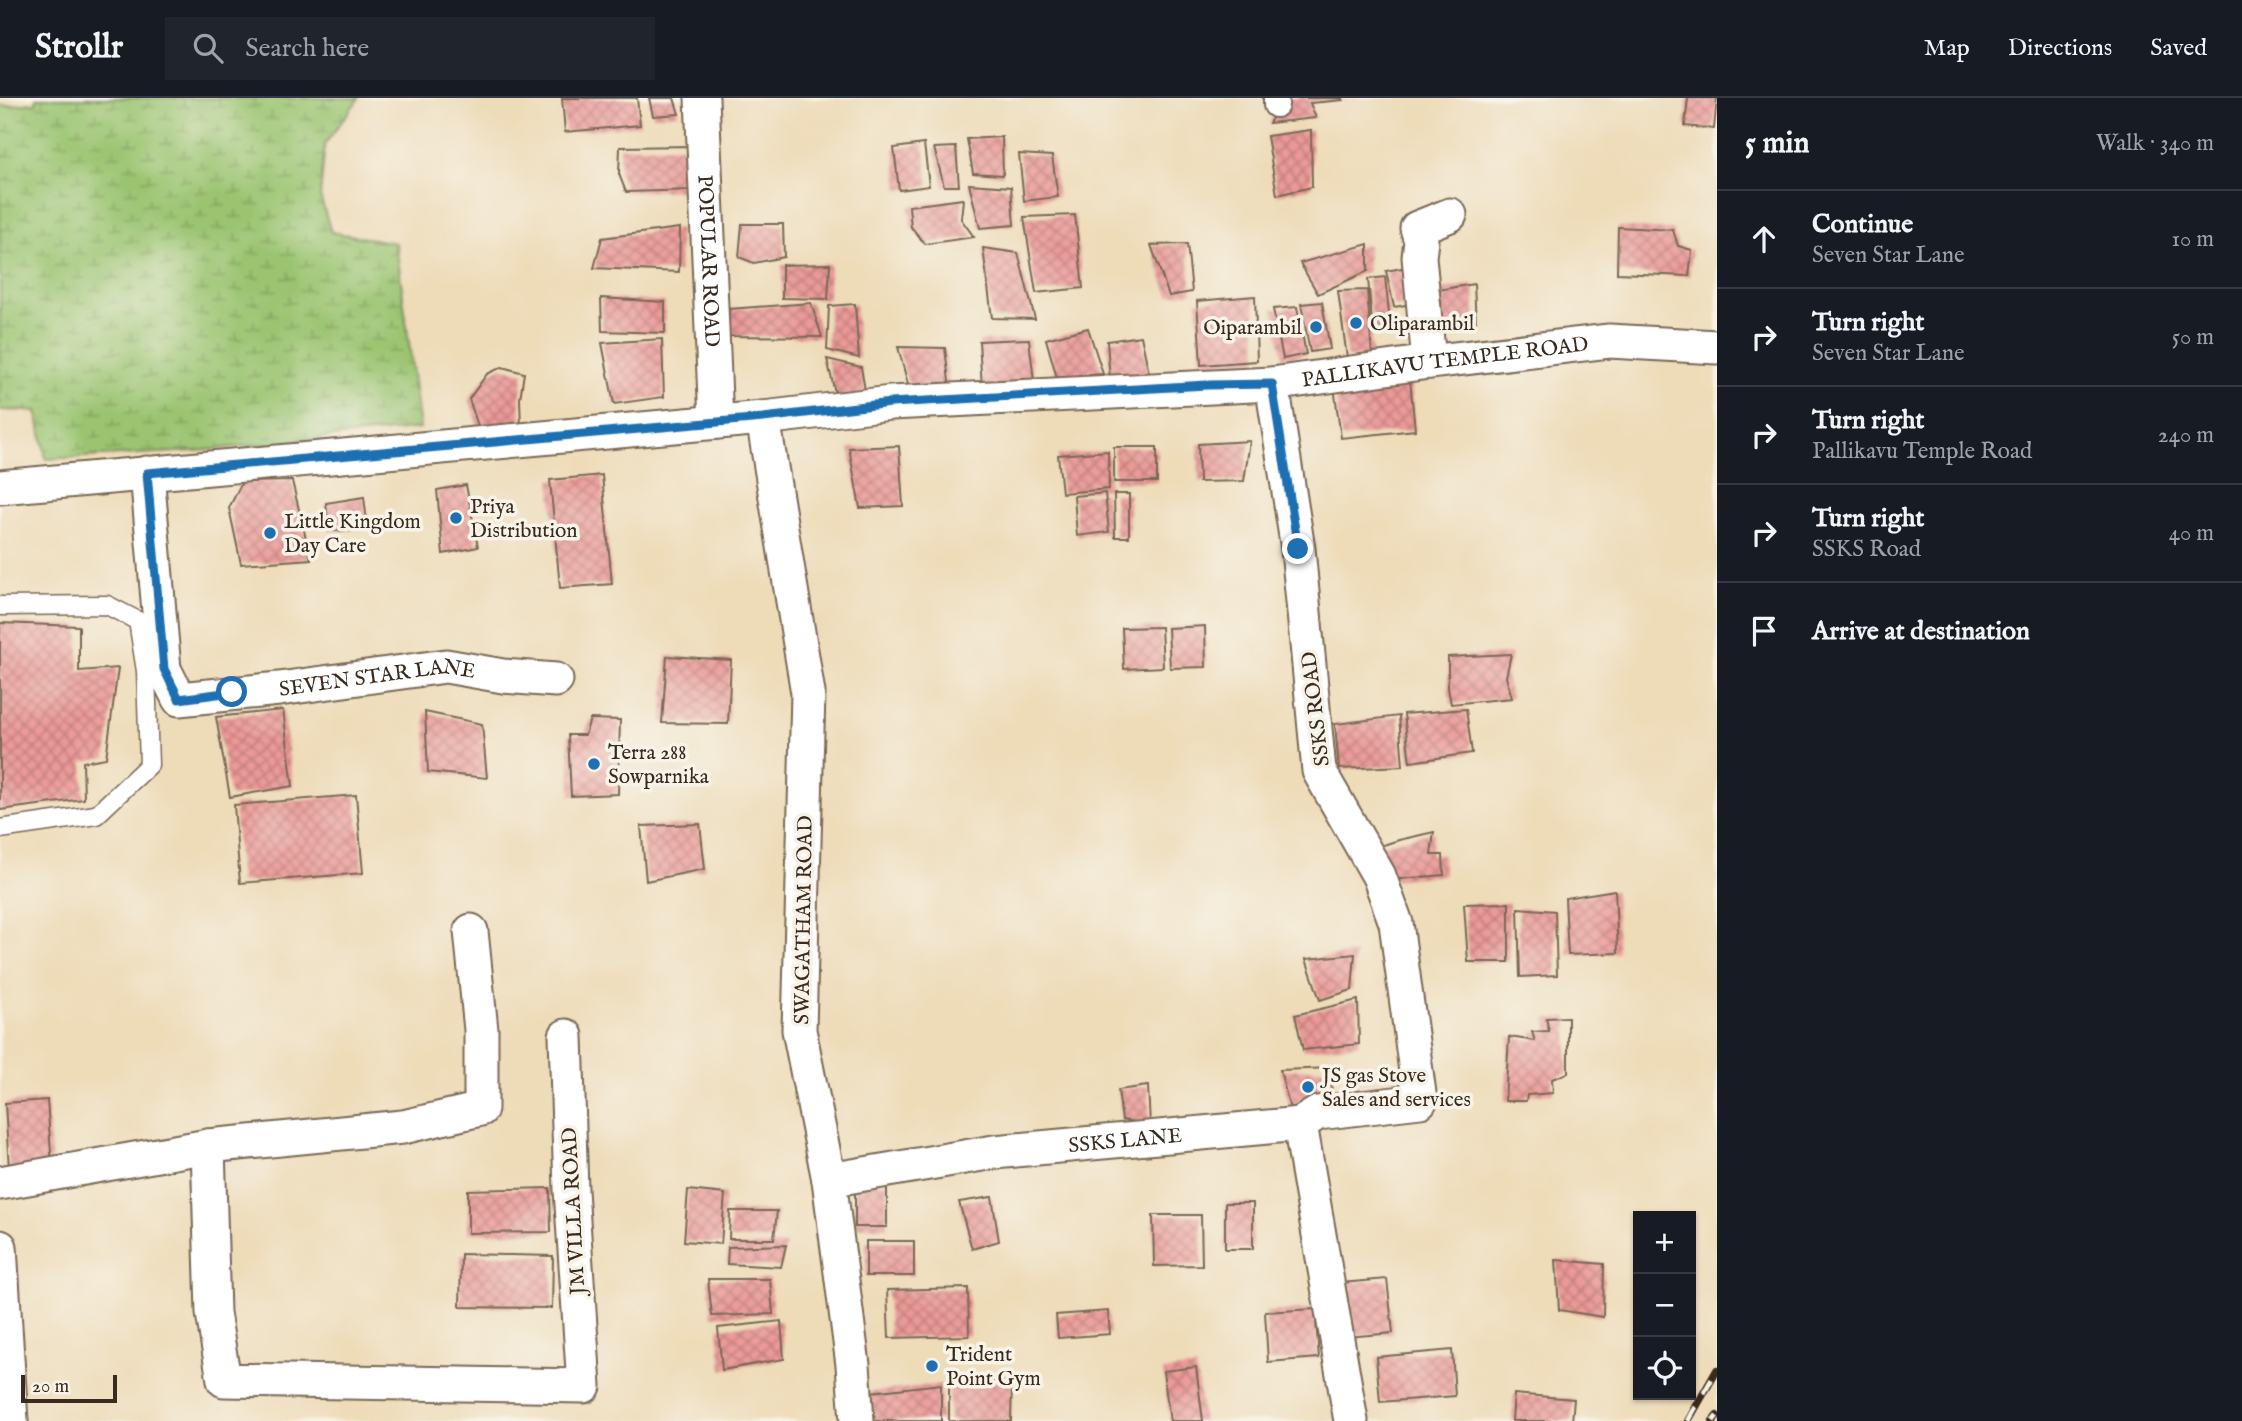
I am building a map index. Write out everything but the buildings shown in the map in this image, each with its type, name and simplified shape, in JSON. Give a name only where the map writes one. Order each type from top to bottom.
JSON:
[{"type":"street","name":"POPULAR ROAD","points":[[702,98],[716,422]]},
{"type":"street","points":[[1429,362],[1419,257],[1421,241],[1417,228],[1450,215]]},
{"type":"street","name":"PALLIKAVU TEMPLE ROAD","points":[[0,487],[763,418],[891,403],[1207,385],[1272,384],[1609,341],[1717,347]]},
{"type":"street","name":"SSKS ROAD","points":[[1272,384],[1298,549],[1320,771],[1378,876],[1396,923],[1420,1101]]},
{"type":"street","name":"SWAGATHAM ROAD","points":[[763,418],[808,693],[799,1030],[829,1180],[853,1365],[857,1421]]},
{"type":"street","name":"SEVEN STAR LANE","points":[[147,473],[164,669],[179,699],[279,689],[446,666],[503,676],[556,680]]},
{"type":"street","points":[[0,1183],[208,1146],[403,1127],[481,1109],[481,1030],[471,931]]},
{"type":"street","name":"JM VILLA ROAD","points":[[208,1146],[213,1313],[224,1380],[584,1386],[571,1190],[566,1036]]},
{"type":"street","name":"SSKS LANE","points":[[829,1180],[994,1152],[1300,1124],[1318,1114],[1420,1101]]},
{"type":"street","points":[[1300,1124],[1351,1421]]},
{"type":"street","points":[[0,1247],[11,1421]]},
{"type":"lane","points":[[0,606],[107,605],[138,621],[146,671],[149,765],[96,815],[0,829]]},
{"type":"green space","points":[[36,98],[359,98],[325,144],[320,196],[331,232],[396,243],[420,428],[196,451],[46,459],[37,411],[0,410],[0,106],[36,103]]},
{"type":"railway","points":[[1688,1421],[1717,1370]]},
{"type":"railway","points":[[1713,1421],[1717,1416]]},
{"type":"place","name":"Oliparambil","points":[[1356,323]]},
{"type":"place","name":"Oiparambil","points":[[1316,327]]},
{"type":"place","name":"Priya Distribution","points":[[456,518]]},
{"type":"place","name":"Little Kingdom Day Care","points":[[270,533]]},
{"type":"place","name":"Terra 288 Sowparnika","points":[[594,764]]},
{"type":"place","name":"JS gas Stove Sales and services","points":[[1308,1087]]},
{"type":"place","name":"Trident Point Gym","points":[[932,1366]]},
{"type":"route","points":[[232,692],[179,699],[164,669],[147,473],[763,418],[891,403],[1207,385],[1272,384],[1298,549]]}]
